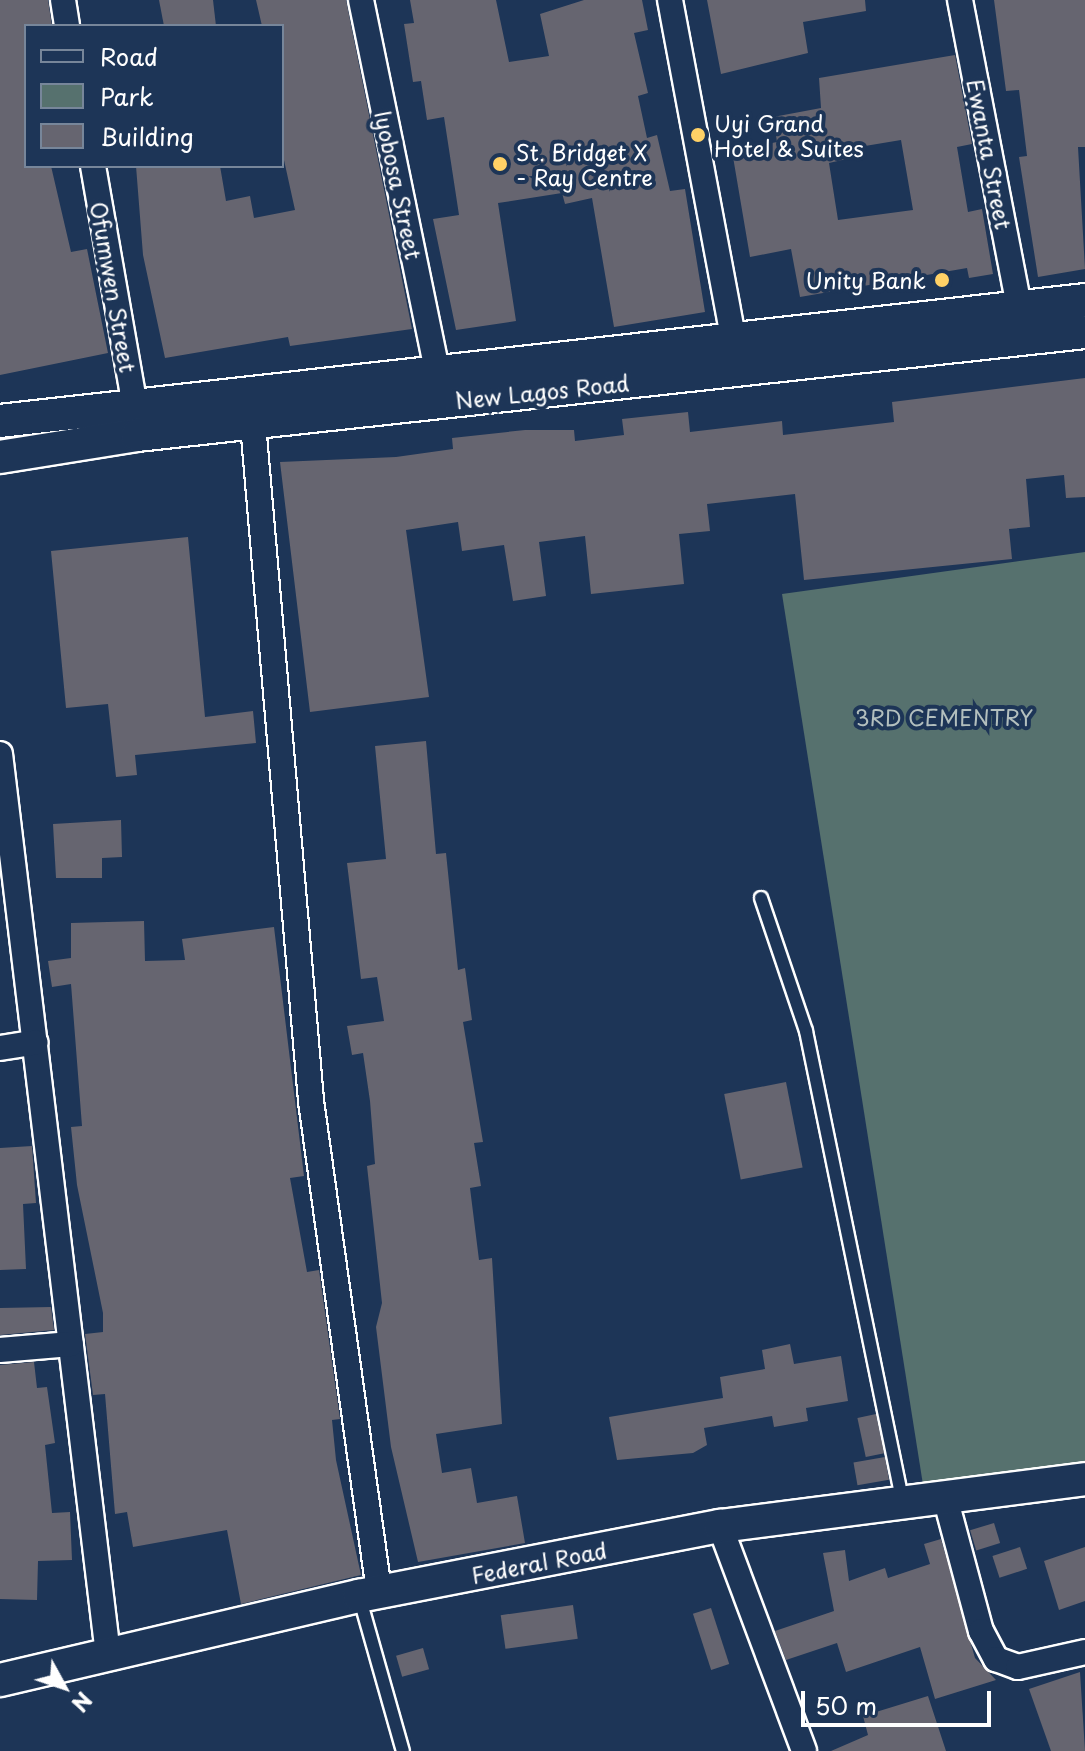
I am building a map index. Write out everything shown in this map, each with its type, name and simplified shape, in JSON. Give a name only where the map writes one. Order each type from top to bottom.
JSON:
[{"type":"main road","name":"New Lagos Road","points":[[0,421],[733,336],[1085,300]]},
{"type":"main road","name":"New Lagos Road","points":[[0,457],[253,424],[1085,332]]},
{"type":"main road","name":"Federal Road","points":[[0,1680],[369,1595],[720,1526],[1085,1479]]},
{"type":"street","points":[[63,0],[67,24]]},
{"type":"street","name":"Iyobosa Street","points":[[361,0],[437,370]]},
{"type":"street","points":[[670,0],[733,336]]},
{"type":"street","name":"Ewanta Street","points":[[960,0],[1019,307]]},
{"type":"street","name":"Ofumwen Street","points":[[93,168],[135,407]]},
{"type":"street","points":[[253,424],[311,1101],[369,1595]]},
{"type":"street","points":[[0,754],[108,1655]]},
{"type":"street","points":[[0,1048],[36,1042]]},
{"type":"street","points":[[0,1350],[71,1344]]},
{"type":"street","points":[[945,1497],[981,1631],[996,1659],[1018,1667],[1085,1652]]},
{"type":"street","points":[[720,1526],[804,1751]]},
{"type":"lane","points":[[761,898],[806,1031],[903,1502]]},
{"type":"lane","points":[[369,1595],[403,1751]]},
{"type":"green space","name":"3RD CEMENTRY","points":[[1085,552],[1085,1469],[924,1491],[782,594]]},
{"type":"building","points":[[0,0],[48,0],[52,24],[24,24],[24,168],[51,168],[71,252],[87,249],[108,353],[0,375]]},
{"type":"building","points":[[159,0],[213,0],[216,24],[164,24]]},
{"type":"building","points":[[256,0],[346,0],[412,329],[290,346],[288,337],[165,358],[143,255],[136,168],[220,168],[226,201],[250,196],[254,218],[295,210],[284,160],[284,24],[262,24]]},
{"type":"building","points":[[410,0],[496,0],[509,62],[549,56],[540,14],[584,0],[642,0],[648,30],[634,33],[648,93],[638,96],[647,138],[657,135],[670,191],[685,189],[705,312],[614,327],[592,198],[565,204],[562,193],[498,203],[516,321],[456,330],[433,219],[459,215],[444,117],[427,120],[421,81],[413,82],[404,24],[414,23]]},
{"type":"building","points":[[707,0],[865,0],[866,11],[803,22],[808,53],[721,74]]},
{"type":"building","points":[[994,0],[1085,0],[1085,147],[1078,147],[1085,269],[1038,277],[1019,157],[1027,156],[1019,90],[1006,91]]},
{"type":"building","points":[[955,55],[972,144],[957,147],[968,212],[982,209],[993,274],[969,278],[967,268],[800,297],[791,249],[750,257],[732,151],[777,142],[773,117],[821,108],[819,78]],"holes":[[[901,140],[913,210],[838,220],[829,163],[855,157],[853,148]]]},
{"type":"building","points":[[1085,378],[1085,497],[1066,498],[1064,475],[1026,479],[1030,527],[1009,529],[1012,559],[804,580],[795,494],[707,504],[710,531],[679,534],[684,584],[591,594],[585,536],[539,542],[546,596],[513,601],[504,545],[462,551],[458,522],[406,530],[429,697],[310,712],[280,462],[396,457],[453,449],[452,438],[525,430],[574,430],[575,441],[624,435],[622,419],[688,412],[690,432],[782,421],[783,435],[894,422],[892,402]]},
{"type":"building","points":[[188,537],[205,717],[253,711],[256,743],[135,755],[137,775],[116,777],[108,704],[66,708],[51,551]]},
{"type":"building","points":[[426,741],[436,854],[446,853],[458,970],[465,968],[472,1020],[463,1022],[483,1142],[474,1143],[481,1186],[470,1188],[479,1260],[492,1258],[502,1424],[436,1434],[442,1473],[471,1468],[477,1503],[517,1496],[525,1543],[418,1562],[391,1447],[376,1327],[382,1303],[367,1166],[375,1164],[370,1101],[363,1053],[352,1055],[347,1026],[384,1021],[377,977],[361,979],[347,863],[386,859],[375,746]]},
{"type":"building","points":[[121,820],[122,857],[102,858],[102,878],[56,878],[53,824]]},
{"type":"building","points":[[144,921],[145,961],[185,960],[182,939],[274,927],[304,1176],[290,1178],[307,1272],[319,1270],[340,1419],[332,1420],[336,1460],[361,1575],[241,1604],[227,1530],[133,1547],[127,1512],[115,1514],[105,1394],[93,1395],[85,1334],[103,1332],[103,1313],[77,1185],[71,1127],[82,1126],[71,984],[52,987],[48,961],[71,958],[71,923]]},
{"type":"building","points":[[786,1082],[803,1167],[741,1179],[724,1094]]},
{"type":"building","points":[[32,1146],[36,1203],[23,1204],[26,1269],[0,1270],[0,1148]]},
{"type":"building","points":[[51,1307],[54,1330],[0,1335],[0,1308]]},
{"type":"building","points":[[790,1344],[794,1364],[841,1356],[848,1401],[806,1408],[808,1421],[774,1427],[772,1416],[704,1428],[707,1445],[693,1453],[617,1460],[609,1417],[723,1398],[720,1377],[765,1369],[762,1350]]},
{"type":"building","points":[[34,1362],[37,1388],[47,1387],[55,1443],[45,1445],[52,1513],[70,1512],[72,1560],[38,1561],[37,1600],[0,1599],[0,1365]]},
{"type":"building","points":[[876,1414],[884,1453],[866,1457],[857,1418]]},
{"type":"building","points":[[885,1457],[889,1480],[857,1485],[853,1463]]},
{"type":"building","points":[[994,1523],[1000,1543],[976,1550],[970,1530]]},
{"type":"building","points":[[941,1539],[975,1658],[996,1680],[935,1699],[920,1647],[846,1672],[837,1643],[786,1660],[775,1631],[834,1611],[823,1553],[845,1550],[849,1581],[885,1568],[888,1578],[930,1564],[924,1544]]},
{"type":"building","points":[[1020,1547],[1027,1569],[1000,1578],[992,1556]]},
{"type":"building","points":[[1085,1547],[1085,1601],[1059,1610],[1044,1561]]},
{"type":"building","points":[[573,1605],[578,1639],[505,1649],[501,1615]]},
{"type":"building","points":[[711,1608],[729,1664],[711,1670],[693,1614]]},
{"type":"building","points":[[423,1648],[429,1669],[402,1677],[396,1656]]},
{"type":"building","points":[[1080,1672],[1085,1751],[1051,1751],[1029,1689]]},
{"type":"building","points":[[928,1696],[946,1751],[831,1751],[868,1735],[863,1716]]},
{"type":"place","name":"Uyi Grand Hotel & Suites","points":[[698,135]]},
{"type":"place","name":"St. Bridget X - Ray Centre","points":[[500,164]]},
{"type":"place","name":"Unity Bank","points":[[942,280]]}]
